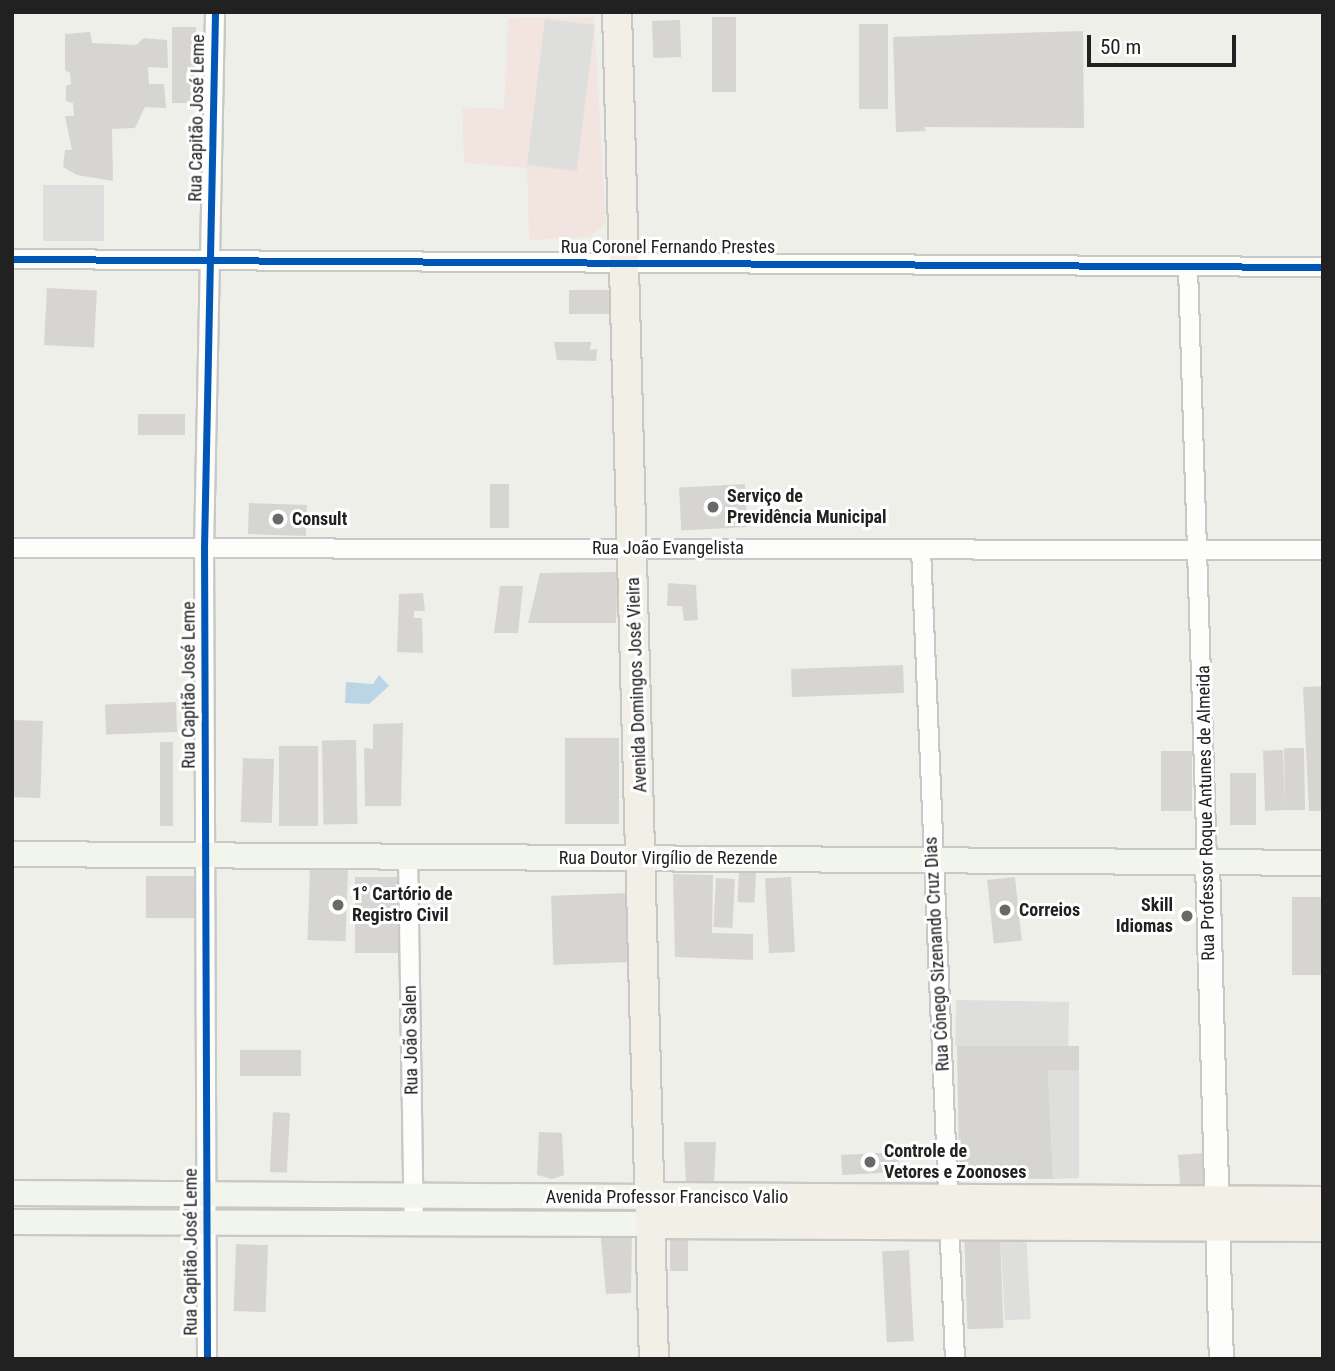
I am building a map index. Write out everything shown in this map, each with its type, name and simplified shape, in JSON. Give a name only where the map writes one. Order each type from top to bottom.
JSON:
[{"type":"main road","name":"Avenida Domingos José Vieira","points":[[617,12],[654,1359]]},
{"type":"main road","name":"Rua Doutor Virgílio de Rezende","points":[[12,854],[1323,863]]},
{"type":"main road","name":"Avenida Professor Francisco Valio","points":[[12,1193],[414,1195],[650,1211]]},
{"type":"main road","points":[[62,1193],[63,1222]]},
{"type":"main road","name":"Avenida Professor Francisco Valio","points":[[12,1222],[414,1223],[650,1211],[1215,1213],[1323,1201]]},
{"type":"main road","name":"Avenida Professor Francisco Valio","points":[[1215,1213],[1323,1227]]},
{"type":"street","name":"Rua Capitão José Leme","points":[[207,1359],[204,548],[215,12]]},
{"type":"street","name":"Rua Coronel Fernando Prestes","points":[[12,259],[1323,267]]},
{"type":"street","name":"Rua Professor Roque Antunes de Almeida","points":[[1188,268],[1199,550],[1221,1359]]},
{"type":"street","name":"Rua João Evangelista","points":[[12,548],[1323,550]]},
{"type":"street","name":"Rua Cônego Sizenando Cruz Dias","points":[[921,549],[956,1359]]},
{"type":"street","name":"Rua João Salen","points":[[408,856],[414,1223]]},
{"type":"shaded area","points":[[594,17],[606,223],[590,237],[529,240],[527,168],[464,163],[462,107],[504,109],[508,18]]},
{"type":"shaded area","points":[[545,19],[595,25],[577,171],[527,165]]},
{"type":"shaded area","points":[[43,185],[104,185],[104,241],[43,241]]},
{"type":"shaded area","points":[[956,1000],[1069,1002],[1068,1048],[955,1046]]},
{"type":"shaded area","points":[[1048,1070],[1079,1070],[1079,1178],[1053,1179]]},
{"type":"shaded area","points":[[1026,1229],[1031,1319],[1005,1320],[1000,1230]]},
{"type":"water","points":[[379,675],[389,686],[369,704],[345,703],[346,682],[373,684]]},
{"type":"building","points":[[712,17],[736,17],[736,92],[712,92]]},
{"type":"building","points":[[680,20],[681,57],[653,58],[652,21]]},
{"type":"building","points":[[859,24],[888,24],[888,109],[859,109]]},
{"type":"building","points":[[172,27],[196,27],[196,103],[172,103]]},
{"type":"building","points":[[1083,31],[1084,128],[924,127],[926,131],[896,132],[893,37]]},
{"type":"building","points":[[90,32],[92,43],[136,45],[144,38],[167,40],[168,68],[148,67],[149,84],[164,84],[166,108],[145,107],[135,128],[112,129],[113,181],[77,175],[63,167],[65,150],[72,150],[65,116],[74,116],[73,103],[66,101],[66,86],[71,84],[70,73],[65,70],[65,34]]},
{"type":"building","points":[[47,288],[97,291],[94,348],[44,345]]},
{"type":"building","points":[[569,290],[610,290],[610,314],[569,314]]},
{"type":"building","points":[[554,342],[591,342],[590,350],[597,349],[596,361],[557,360]]},
{"type":"building","points":[[138,414],[185,414],[185,435],[138,435]]},
{"type":"building","points":[[490,484],[509,484],[509,528],[490,528]]},
{"type":"building","name":"Serviço de Previdência Municipal","points":[[745,484],[747,527],[681,530],[679,487]]},
{"type":"building","name":"Consult","points":[[249,503],[307,505],[306,536],[248,534]]},
{"type":"building","points":[[618,572],[616,623],[528,623],[540,573]]},
{"type":"building","points":[[668,583],[696,585],[698,620],[684,621],[682,606],[667,606]]},
{"type":"building","points":[[500,586],[523,586],[518,633],[494,633]]},
{"type":"building","points":[[423,593],[425,611],[414,611],[414,618],[422,618],[423,653],[397,652],[399,594]]},
{"type":"building","points":[[903,665],[904,693],[792,697],[791,669]]},
{"type":"building","points":[[1323,686],[1323,811],[1309,811],[1303,687]]},
{"type":"building","points":[[176,702],[177,732],[106,734],[105,704]]},
{"type":"building","points":[[12,720],[43,721],[40,798],[12,797]]},
{"type":"building","points":[[403,723],[401,806],[365,806],[364,748],[373,749],[373,724]]},
{"type":"building","points":[[565,738],[619,738],[619,824],[565,824]]},
{"type":"building","points":[[356,740],[357,824],[323,825],[322,741]]},
{"type":"building","points":[[160,742],[173,742],[173,826],[160,826]]},
{"type":"building","points":[[279,746],[318,746],[318,826],[279,826]]},
{"type":"building","points":[[1284,748],[1304,748],[1305,810],[1285,810]]},
{"type":"building","points":[[1283,750],[1285,810],[1265,811],[1263,751]]},
{"type":"building","points":[[1161,751],[1192,751],[1192,811],[1161,811]]},
{"type":"building","points":[[243,758],[274,759],[272,823],[241,822]]},
{"type":"building","points":[[1230,773],[1256,773],[1256,825],[1230,825]]},
{"type":"building","points":[[310,869],[348,870],[345,941],[308,940]]},
{"type":"building","points":[[739,872],[756,873],[754,903],[737,902]]},
{"type":"building","points":[[673,874],[713,875],[712,933],[753,934],[753,960],[675,957]]},
{"type":"building","points":[[146,876],[194,876],[194,918],[146,918]]},
{"type":"building","points":[[355,877],[402,877],[402,953],[355,953]]},
{"type":"building","points":[[791,877],[795,952],[769,953],[765,878]]},
{"type":"building","name":"Correios","points":[[1015,877],[1022,941],[994,944],[987,880]]},
{"type":"building","points":[[716,878],[735,879],[732,928],[713,927]]},
{"type":"building","points":[[628,893],[630,962],[553,965],[551,896]]},
{"type":"building","points":[[1292,897],[1323,897],[1323,975],[1292,975]]},
{"type":"building","points":[[957,1046],[1079,1046],[1079,1070],[1048,1070],[1053,1179],[965,1178],[959,1172]]},
{"type":"building","points":[[240,1050],[301,1050],[301,1076],[240,1076]]},
{"type":"building","points":[[273,1112],[290,1113],[287,1173],[270,1172]]},
{"type":"building","points":[[539,1132],[562,1133],[564,1175],[552,1179],[537,1175]]},
{"type":"building","points":[[684,1142],[716,1142],[714,1185],[686,1184]]},
{"type":"building","name":"Controle de Vetores e Zoonoses","points":[[898,1152],[899,1172],[842,1175],[841,1155]]},
{"type":"building","points":[[1205,1153],[1207,1185],[1180,1187],[1178,1155]]},
{"type":"building","points":[[600,1229],[632,1230],[631,1293],[606,1294]]},
{"type":"building","points":[[670,1229],[688,1229],[688,1271],[670,1271]]},
{"type":"building","points":[[1000,1230],[1003,1328],[967,1329],[964,1231]]},
{"type":"building","points":[[236,1244],[268,1245],[266,1312],[234,1311]]},
{"type":"building","points":[[909,1250],[914,1341],[887,1342],[882,1251]]},
{"type":"cycle path","points":[[207,1359],[204,548],[215,12]]},
{"type":"cycle path","points":[[12,259],[1323,267]]},
{"type":"place","name":"Serviço de Previdência Municipal","points":[[713,507]]},
{"type":"place","name":"Consult","points":[[278,519]]},
{"type":"place","name":"1° Cartório de Registro Civil","points":[[338,905]]},
{"type":"place","name":"Correios","points":[[1005,910]]},
{"type":"place","name":"Skill Idiomas","points":[[1187,916]]},
{"type":"place","name":"Controle de Vetores e Zoonoses","points":[[870,1162]]}]
